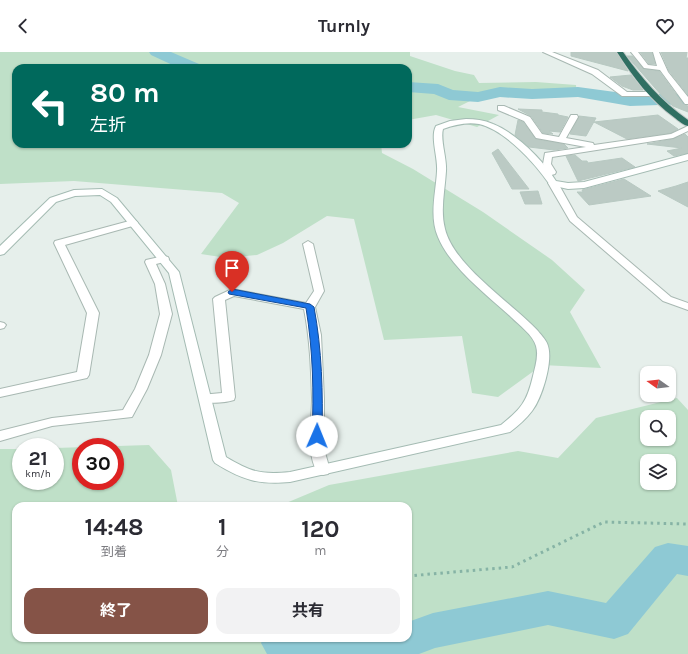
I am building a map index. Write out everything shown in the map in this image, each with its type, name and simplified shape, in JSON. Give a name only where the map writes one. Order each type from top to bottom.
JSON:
[{"type":"highway","points":[[620,52],[653,95],[664,106],[688,124]]},
{"type":"street","points":[[546,52],[594,72],[625,94],[653,95]]},
{"type":"street","points":[[634,52],[646,67],[663,68]]},
{"type":"street","points":[[656,52],[657,59],[684,92],[688,102]]},
{"type":"street","points":[[501,108],[527,119],[539,136],[589,145],[593,148]]},
{"type":"street","points":[[561,140],[574,117]]},
{"type":"street","points":[[0,252],[54,200],[74,193],[102,192],[114,200],[174,272],[220,460],[245,475],[269,480],[323,470],[505,429],[525,413],[534,398],[542,365],[542,345],[525,324],[477,281],[448,248],[442,236],[439,216],[442,161],[436,134],[439,128],[448,124],[460,122],[485,122],[501,129],[511,136],[550,178],[573,219],[667,299],[688,307]]},
{"type":"street","points":[[550,178],[552,172],[547,164],[548,155],[673,136],[688,128]]},
{"type":"street","points":[[550,178],[568,186],[584,185],[688,157]]},
{"type":"street","points":[[0,393],[83,375],[93,313],[59,243],[133,223]]},
{"type":"street","points":[[308,244],[319,291],[310,307],[315,335],[318,399],[317,449],[323,470]]},
{"type":"street","points":[[0,436],[52,422],[127,414],[141,389],[155,355],[166,314],[160,284],[150,262],[164,259]]},
{"type":"street","points":[[205,398],[228,397],[219,299],[232,292],[310,307]]},
{"type":"path","points":[[412,576],[512,567],[604,522],[688,524]]},
{"type":"green space","points":[[0,52],[410,52],[410,56],[455,71],[474,75],[479,83],[536,82],[576,85],[577,97],[478,97],[458,107],[499,115],[477,127],[436,115],[412,119],[412,64],[12,64],[12,148],[381,148],[382,153],[413,169],[483,212],[552,260],[585,290],[570,312],[601,368],[542,365],[498,397],[472,393],[462,336],[384,340],[354,219],[327,216],[283,243],[257,255],[227,258],[201,254],[239,203],[222,193],[74,181],[0,184]]},
{"type":"green space","points":[[677,398],[688,410],[688,654],[0,654],[0,449],[12,449],[12,490],[64,490],[64,448],[72,447],[72,490],[124,490],[124,446],[149,445],[171,470],[177,502],[12,502],[12,642],[412,642],[412,502],[289,502],[329,485],[518,451],[558,458],[596,418],[661,402],[676,402]]},
{"type":"building","points":[[571,52],[616,52],[628,71],[571,56]]},
{"type":"building","points":[[640,52],[652,52],[655,64],[649,64]]},
{"type":"building","points":[[661,52],[687,52],[688,95],[669,71]]},
{"type":"building","points":[[627,56],[632,56],[644,69],[659,71],[684,105],[688,106],[688,112],[673,106],[662,96]]},
{"type":"building","points":[[631,75],[643,90],[633,90],[622,86],[610,77]]},
{"type":"building","points":[[518,109],[542,110],[542,112],[568,117],[560,132],[549,131],[553,134],[543,133],[531,116]]},
{"type":"building","points":[[658,115],[678,129],[671,133],[627,139],[594,122]]},
{"type":"building","points":[[579,116],[596,118],[586,136],[570,134]]},
{"type":"building","points":[[518,120],[523,122],[536,139],[564,144],[568,148],[554,150],[529,147],[515,135]]},
{"type":"building","points":[[685,134],[688,137],[688,153],[674,156],[667,151],[682,148],[647,144],[673,139]]},
{"type":"building","points":[[498,149],[529,189],[512,189],[492,153]]},
{"type":"building","points":[[575,155],[582,161],[587,161],[588,163],[622,158],[635,167],[578,181],[566,156]]},
{"type":"building","points":[[624,179],[651,196],[589,205],[577,192],[583,192],[582,190]]},
{"type":"building","points":[[688,182],[688,207],[658,191],[676,186]]},
{"type":"building","points":[[538,191],[542,204],[525,204],[520,192]]},
{"type":"waterway","points":[[157,52],[184,64]]},
{"type":"waterway","points":[[412,87],[438,89],[449,95],[478,97],[500,92],[532,94],[578,92],[630,100],[688,99]]},
{"type":"waterway","points":[[412,639],[433,631],[548,608],[614,622],[668,558],[688,561]]},
{"type":"waterway","points":[[282,643],[373,653],[403,642]]},
{"type":"route","points":[[232,292],[310,307],[315,335],[318,399],[317,436]]}]
